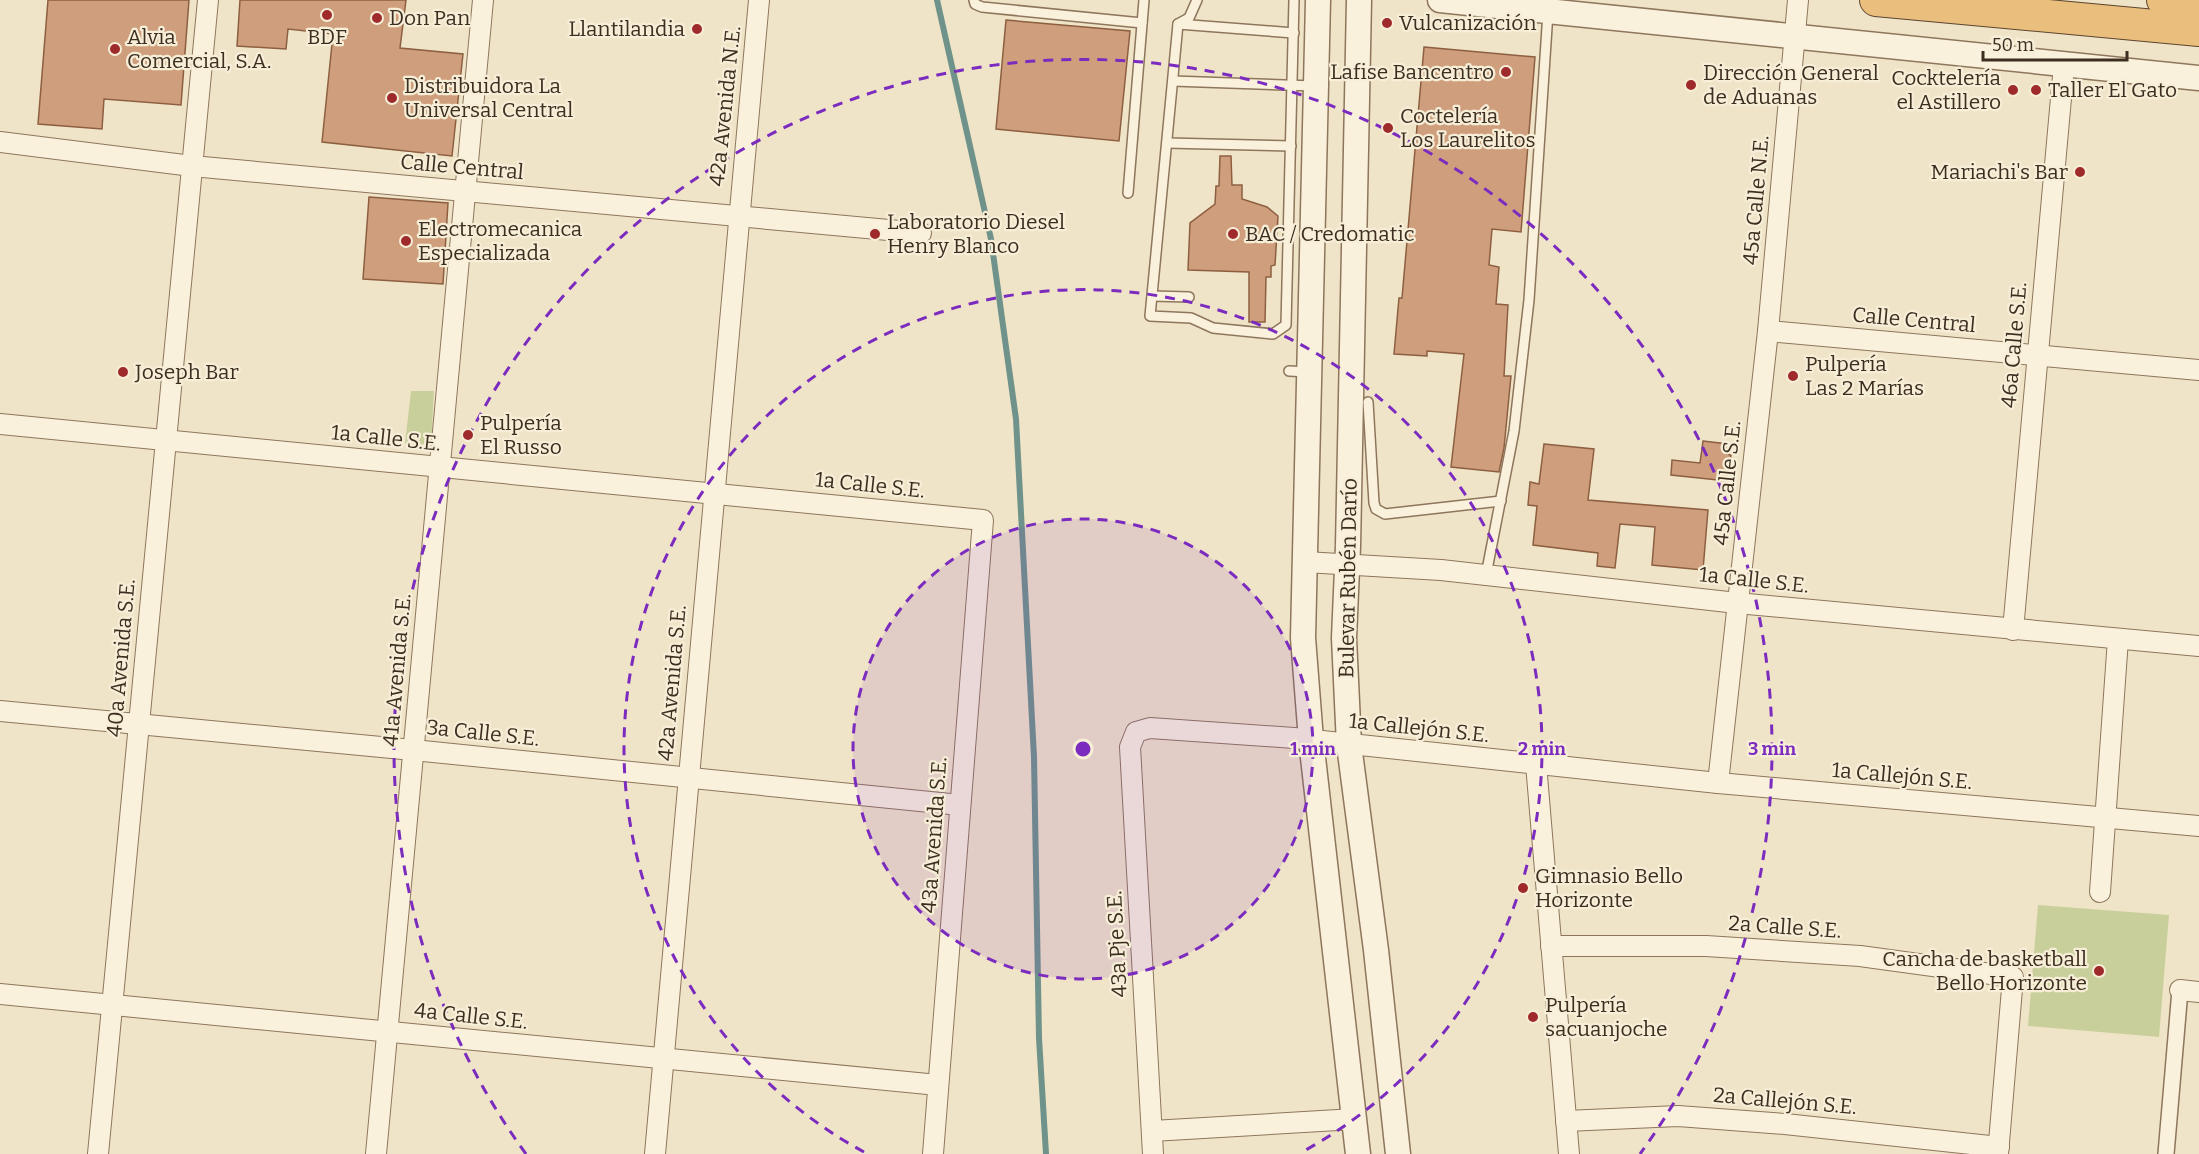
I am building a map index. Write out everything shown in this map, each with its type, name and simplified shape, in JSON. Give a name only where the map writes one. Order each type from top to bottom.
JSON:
[{"type":"highway","points":[[1876,0],[2199,30]]},
{"type":"highway","points":[[2163,0],[2199,3]]},
{"type":"street","name":"40a Avenida S.E.","points":[[98,1154],[208,0]]},
{"type":"street","name":"41a Avenida S.E.","points":[[376,1154],[483,0]]},
{"type":"street","name":"42a Avenida N.E.","points":[[738,216],[759,0]]},
{"type":"street","name":"Bulevar Rubén Darío","points":[[1318,0],[1304,86],[1299,372],[1305,562],[1297,638],[1311,740],[1358,1154]]},
{"type":"street","name":"Bulevar Rubén Darío","points":[[1359,0],[1344,638],[1349,745],[1376,950],[1398,1154]]},
{"type":"street","points":[[1440,0],[2199,78]]},
{"type":"street","points":[[1795,37],[1798,0]]},
{"type":"street","name":"45a Calle N.E.","points":[[1767,331],[1795,37]]},
{"type":"street","name":"46a Calle S.E.","points":[[2013,630],[2036,355],[2064,65]]},
{"type":"street","name":"Calle Central","points":[[0,142],[192,166],[921,233]]},
{"type":"street","name":"42a Avenida S.E.","points":[[655,1154],[738,216]]},
{"type":"street","name":"Calle Central","points":[[1767,331],[2199,370]]},
{"type":"street","name":"45a Calle S.E.","points":[[1718,783],[1767,331]]},
{"type":"street","name":"1a Calle S.E.","points":[[0,424],[983,520]]},
{"type":"street","name":"43a Avenida S.E.","points":[[933,1154],[983,520]]},
{"type":"street","name":"1a Calle S.E.","points":[[1305,562],[1441,570],[1737,603],[2199,646]]},
{"type":"street","points":[[2100,892],[2118,639]]},
{"type":"street","name":"3a Calle S.E.","points":[[0,711],[960,805]]},
{"type":"street","name":"1a Callejón S.E.","points":[[1136,732],[1150,728],[1311,740],[1718,783],[2199,826]]},
{"type":"street","name":"43a Pje S.E.","points":[[1136,732],[1130,747],[1153,1154]]},
{"type":"street","points":[[1536,764],[1569,1154]]},
{"type":"street","name":"2a Calle S.E.","points":[[1551,946],[1729,947],[1860,956],[2013,977],[1998,1150]]},
{"type":"street","points":[[2166,1154],[2190,991]]},
{"type":"street","name":"4a Calle S.E.","points":[[0,994],[938,1085]]},
{"type":"street","name":"2a Callejón S.E.","points":[[1566,1120],[1678,1116],[1785,1124],[1998,1150]]},
{"type":"street","points":[[1152,1131],[1355,1119]]},
{"type":"lane","points":[[974,0],[975,4],[982,7],[1142,23]]},
{"type":"lane","points":[[1128,193],[1144,0]]},
{"type":"lane","points":[[1178,24],[1189,18],[1197,0]]},
{"type":"lane","points":[[1178,24],[1150,316],[1191,318],[1213,328],[1273,334],[1286,325],[1292,146],[1304,86],[1294,33],[1294,0]]},
{"type":"lane","points":[[1486,575],[1514,431],[1529,300],[1548,12]]},
{"type":"lane","points":[[1178,24],[1294,33]]},
{"type":"lane","points":[[1173,81],[1304,86]]},
{"type":"lane","points":[[1167,143],[1292,146]]},
{"type":"lane","points":[[1152,296],[1189,297]]},
{"type":"lane","points":[[1368,402],[1376,509],[1385,514],[1501,501]]},
{"type":"green space","points":[[411,391],[434,391],[431,445],[405,443]]},
{"type":"green space","name":"Cancha de basketball Bello Horizonte","points":[[2038,905],[2169,915],[2159,1037],[2028,1026]]},
{"type":"building","name":"Alvia Comercial, S.A.","points":[[48,0],[189,0],[181,105],[104,99],[102,129],[38,124]]},
{"type":"building","name":"Distribuidora La Universal Central","points":[[240,0],[406,0],[400,48],[463,54],[452,156],[322,142],[333,34],[288,29],[286,49],[237,46]]},
{"type":"building","points":[[1006,20],[1130,31],[1119,141],[996,129]]},
{"type":"building","points":[[1424,47],[1535,57],[1521,232],[1492,229],[1489,265],[1499,267],[1496,304],[1508,305],[1504,376],[1511,376],[1504,448],[1499,472],[1451,467],[1464,354],[1427,351],[1427,356],[1394,354],[1399,298],[1402,298]]},
{"type":"building","points":[[1220,156],[1231,156],[1232,185],[1242,185],[1242,199],[1267,207],[1278,216],[1275,265],[1271,266],[1271,277],[1266,277],[1265,322],[1249,322],[1249,272],[1188,270],[1190,223],[1215,204],[1216,186],[1219,186]]},
{"type":"building","name":"Electromecanica Especializada","points":[[369,197],[448,203],[443,284],[363,279]]},
{"type":"building","points":[[1703,441],[1728,444],[1726,454],[1731,455],[1727,481],[1671,475],[1672,460],[1700,463]]},
{"type":"building","points":[[1544,444],[1594,449],[1588,500],[1708,510],[1703,570],[1652,565],[1655,527],[1620,524],[1615,568],[1597,566],[1598,553],[1533,545],[1537,506],[1528,505],[1530,482],[1539,484]]},
{"type":"waterway","points":[[937,0],[991,239],[1016,419],[1034,757],[1039,1038],[1046,1154]]},
{"type":"place","name":"BDF","points":[[327,15]]},
{"type":"place","name":"Don Pan","points":[[377,18]]},
{"type":"place","name":"Vulcanización","points":[[1387,23]]},
{"type":"place","name":"Llantilandia","points":[[697,29]]},
{"type":"place","name":"Alvia Comercial, S.A.","points":[[115,49]]},
{"type":"place","name":"Lafise Bancentro","points":[[1506,72]]},
{"type":"place","name":"Dirección General de Aduanas","points":[[1691,85]]},
{"type":"place","name":"Cocktelería el Astillero","points":[[2013,90]]},
{"type":"place","name":"Taller El Gato","points":[[2036,90]]},
{"type":"place","name":"Distribuidora La Universal Central","points":[[392,98]]},
{"type":"place","name":"Coctelería Los Laurelitos","points":[[1388,128]]},
{"type":"place","name":"Mariachi's Bar","points":[[2080,172]]},
{"type":"place","name":"Laboratorio Diesel Henry Blanco","points":[[875,234]]},
{"type":"place","name":"BAC / Credomatic","points":[[1233,234]]},
{"type":"place","name":"Electromecanica Especializada","points":[[406,241]]},
{"type":"place","name":"Joseph Bar","points":[[123,372]]},
{"type":"place","name":"Pulpería Las 2 Marías","points":[[1793,376]]},
{"type":"place","name":"Pulpería El Russo","points":[[468,435]]},
{"type":"place","name":"Gimnasio Bello Horizonte","points":[[1523,888]]},
{"type":"place","name":"Cancha de basketball Bello Horizonte","points":[[2099,971]]},
{"type":"place","name":"Pulpería sacuanjoche","points":[[1533,1017]]}]
